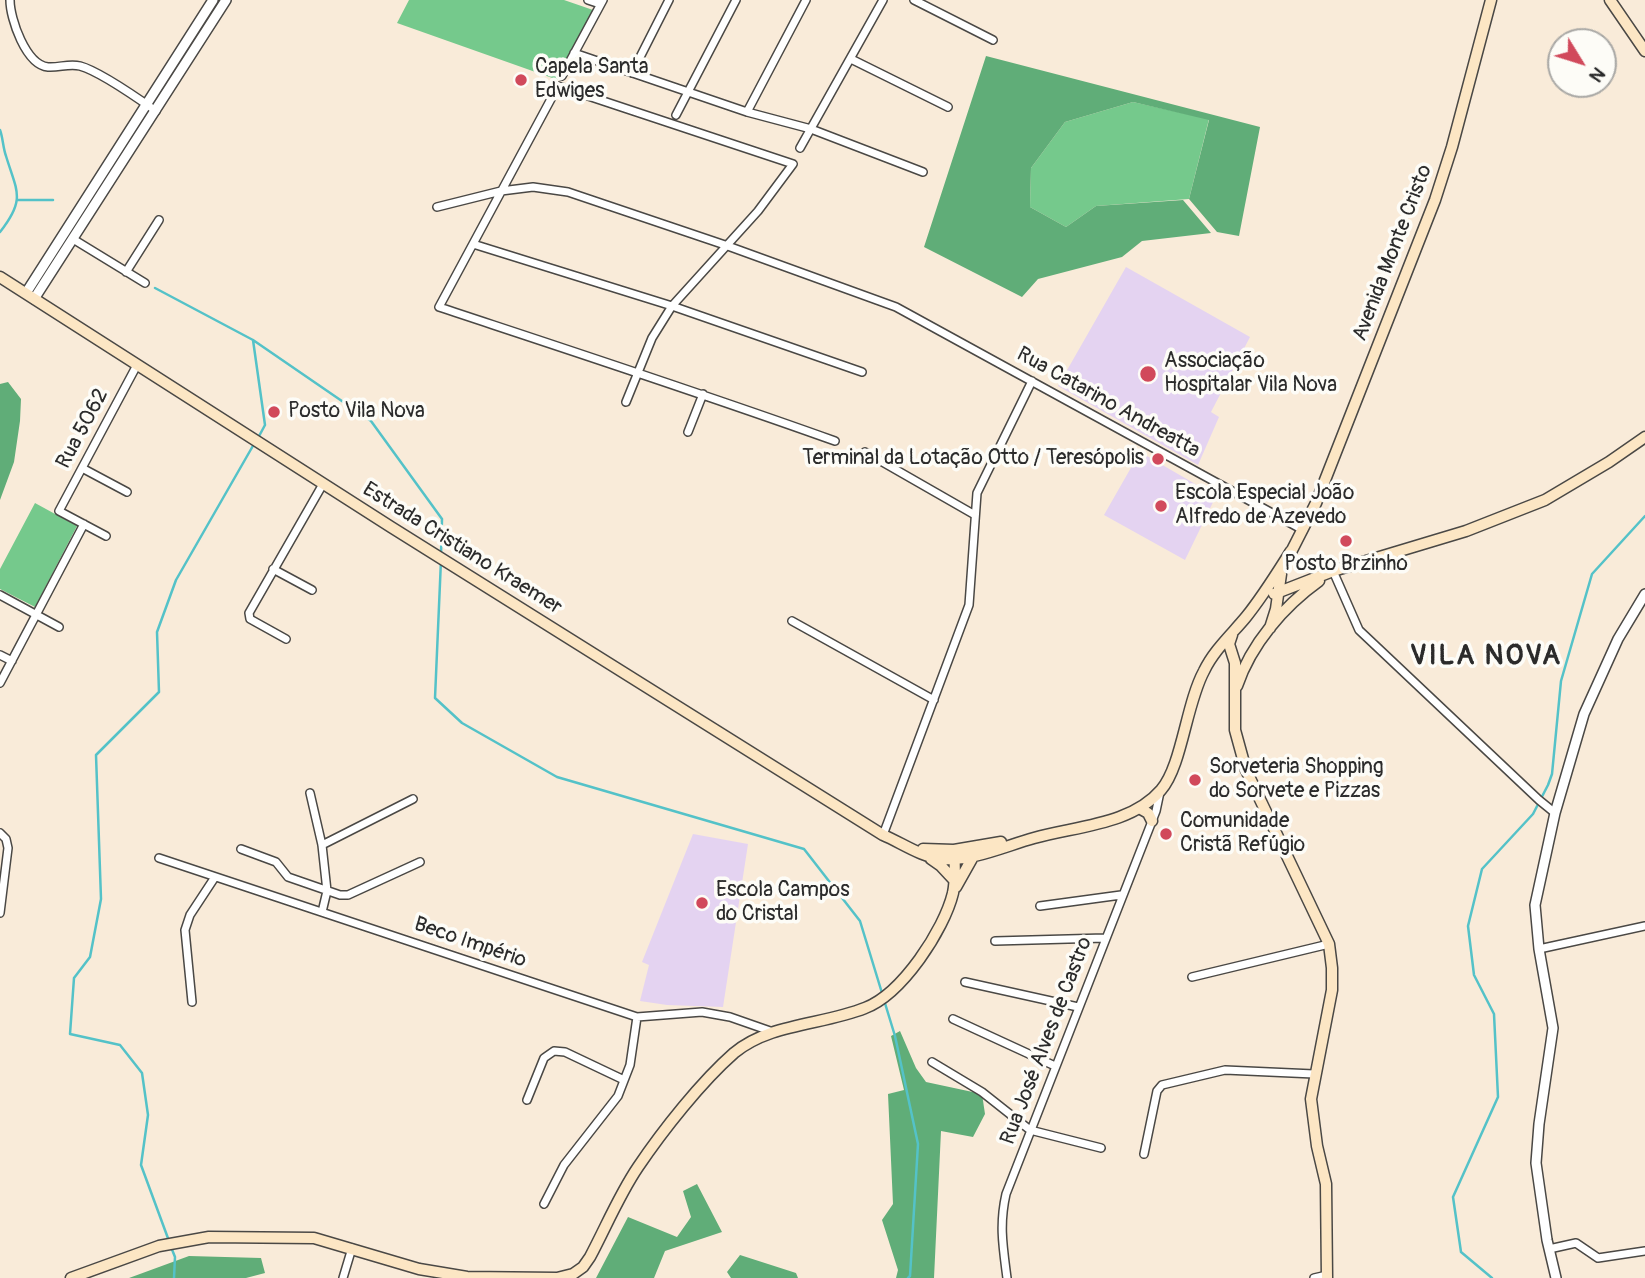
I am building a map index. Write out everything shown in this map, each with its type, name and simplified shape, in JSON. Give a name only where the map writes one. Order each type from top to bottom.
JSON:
[{"type":"main road","name":"Avenida Monte Cristo","points":[[1270,628],[1280,576],[1316,503],[1435,200],[1491,0]]},
{"type":"main road","points":[[1610,0],[1645,51]]},
{"type":"main road","name":"Estrada Cristiano Kraemer","points":[[0,277],[448,563],[883,835],[924,855],[974,855],[1037,837]]},
{"type":"main road","points":[[1259,600],[1334,571],[1466,531],[1545,500],[1645,437]]},
{"type":"main road","name":"Avenida Monte Cristo","points":[[1234,632],[1292,551]]},
{"type":"main road","points":[[1235,693],[1255,648],[1270,628],[1294,600],[1334,571]]},
{"type":"main road","points":[[1234,632],[1229,644],[1233,655],[1236,730],[1246,770],[1329,944],[1332,990],[1311,1099],[1317,1146],[1326,1184],[1327,1276]]},
{"type":"main road","name":"Estrada Cristiano Kraemer","points":[[908,846],[955,854],[1105,822],[1139,808],[1160,792],[1172,773],[1194,689],[1212,656],[1234,632]]},
{"type":"main road","points":[[1212,656],[1220,653],[1246,653],[1255,648]]},
{"type":"main road","points":[[1139,808],[1147,813],[1152,821]]},
{"type":"main road","points":[[953,894],[955,854]]},
{"type":"main road","points":[[924,855],[941,866],[955,881]]},
{"type":"main road","points":[[71,1278],[159,1246],[209,1237],[314,1238],[419,1269],[467,1277],[557,1278],[573,1274],[583,1267],[590,1257],[637,1168],[718,1068],[737,1051],[774,1032],[865,1008],[894,990],[942,924],[953,894],[974,855]]},
{"type":"street","points":[[10,0],[15,24],[29,56],[38,64],[46,67],[80,66],[156,111]]},
{"type":"street","points":[[30,296],[73,239],[226,0]]},
{"type":"street","points":[[562,76],[602,2],[588,0]]},
{"type":"street","points":[[632,73],[670,0]]},
{"type":"street","points":[[676,115],[736,0]]},
{"type":"street","points":[[747,112],[806,0]]},
{"type":"street","points":[[800,148],[883,0]]},
{"type":"street","points":[[914,0],[993,40]]},
{"type":"street","points":[[30,296],[210,1]]},
{"type":"street","points":[[574,54],[747,112],[811,129],[923,172]]},
{"type":"street","points":[[851,59],[948,107]]},
{"type":"street","points":[[626,402],[638,373],[652,338],[672,306],[758,211],[793,164],[558,86],[439,307],[638,373],[703,394],[835,441]]},
{"type":"street","name":"Rua Catarino Andreatta","points":[[438,207],[501,191],[533,187],[568,192],[896,307],[1303,530]]},
{"type":"street","points":[[126,272],[159,220]]},
{"type":"street","points":[[73,239],[145,283]]},
{"type":"street","points":[[473,244],[672,306],[862,372]]},
{"type":"street","name":"Rua 5062","points":[[84,524],[59,511],[137,365]]},
{"type":"street","points":[[883,835],[969,605],[976,493],[1032,381]]},
{"type":"street","points":[[688,432],[703,394]]},
{"type":"street","points":[[865,452],[975,515]]},
{"type":"street","points":[[82,468],[127,492]]},
{"type":"street","points":[[286,639],[249,616],[323,484]]},
{"type":"street","points":[[0,683],[84,524],[106,536]]},
{"type":"street","points":[[273,569],[312,590]]},
{"type":"street","points":[[1334,571],[1359,630],[1555,813]]},
{"type":"street","points":[[1556,1278],[1536,1163],[1553,1028],[1538,949],[1535,905],[1555,813],[1584,714],[1618,639],[1645,594]]},
{"type":"street","points":[[0,596],[59,626]]},
{"type":"street","points":[[792,621],[934,701]]},
{"type":"street","points":[[0,655],[12,661]]},
{"type":"street","name":"Rua José Alves de Castro","points":[[1007,1278],[1001,1231],[1006,1194],[1152,821],[1160,792]]},
{"type":"street","points":[[310,793],[322,845],[327,891],[322,912]]},
{"type":"street","points":[[322,845],[413,799]]},
{"type":"street","name":"Rua José Alves de Castro","points":[[1150,800],[1152,821]]},
{"type":"street","points":[[0,833],[6,839],[8,848],[0,913]]},
{"type":"street","points":[[241,849],[276,862],[288,877],[340,895],[348,895],[420,862]]},
{"type":"street","name":"Beco Império","points":[[159,858],[637,1017],[702,1012],[730,1017],[774,1032]]},
{"type":"street","points":[[192,1002],[185,930],[190,915],[215,877]]},
{"type":"street","points":[[1040,906],[1121,895]]},
{"type":"street","points":[[1538,949],[1645,926]]},
{"type":"street","points":[[995,941],[1105,937]]},
{"type":"street","points":[[1192,977],[1329,944]]},
{"type":"street","points":[[965,982],[1078,1007]]},
{"type":"street","points":[[544,1204],[564,1165],[618,1096],[630,1065],[637,1017]]},
{"type":"street","points":[[953,1019],[1055,1066]]},
{"type":"street","points":[[527,1100],[544,1058],[554,1051],[565,1052],[624,1080]]},
{"type":"street","points":[[932,1062],[982,1092],[1030,1130],[1101,1149]]},
{"type":"street","points":[[1144,1154],[1157,1091],[1162,1085],[1225,1070],[1314,1074]]},
{"type":"street","points":[[1549,1249],[1577,1243],[1598,1258],[1645,1251]]},
{"type":"street","points":[[344,1278],[352,1248]]},
{"type":"street","points":[[1314,1278],[1327,1276]]},
{"type":"shaded area","name":"Associação Hospitalar Vila Nova","points":[[1126,267],[1250,337],[1211,412],[1219,417],[1198,465],[1058,386]]},
{"type":"shaded area","name":"Escola Especial João Alfredo de Azevedo","points":[[1140,452],[1216,496],[1185,560],[1104,515]]},
{"type":"shaded area","name":"Escola Campos do Cristal","points":[[693,834],[748,844],[723,1007],[640,1001],[649,965],[642,962]]},
{"type":"green space","points":[[409,0],[564,0],[593,10],[558,80],[397,23]]},
{"type":"green space","points":[[986,56],[1260,127],[1239,236],[1217,232],[1189,199],[1209,120],[1133,102],[1065,122],[1031,168],[1030,207],[1066,227],[1096,206],[1183,200],[1211,233],[1142,241],[1122,257],[1038,279],[1022,297],[924,247]]},
{"type":"green space","points":[[1133,102],[1209,119],[1189,199],[1096,206],[1066,227],[1030,207],[1031,168],[1065,122]]},
{"type":"green space","points":[[8,382],[21,399],[20,421],[14,462],[0,500],[0,384]]},
{"type":"green space","points":[[35,503],[77,526],[35,607],[0,589],[0,569]]},
{"type":"green space","points":[[900,1031],[916,1068],[926,1082],[982,1094],[985,1114],[973,1137],[941,1131],[934,1278],[896,1278],[898,1270],[882,1220],[893,1204],[888,1094],[904,1090],[891,1036]]},
{"type":"green space","points":[[697,1184],[722,1232],[665,1251],[654,1278],[596,1278],[628,1217],[677,1237],[691,1217],[683,1191]]},
{"type":"green space","points":[[740,1255],[796,1273],[798,1278],[731,1278],[727,1272]]},
{"type":"green space","points":[[189,1256],[261,1258],[265,1273],[246,1278],[129,1278]]},
{"type":"waterway","points":[[0,130],[17,195],[13,211],[0,232]]},
{"type":"waterway","points":[[18,200],[53,200]]},
{"type":"waterway","points":[[155,288],[253,340],[371,421],[442,519],[441,554]]},
{"type":"waterway","points":[[253,340],[265,425],[258,438]]},
{"type":"waterway","points":[[169,1241],[141,1165],[148,1115],[142,1073],[120,1045],[70,1034],[74,978],[90,957],[101,899],[96,755],[159,692],[157,632],[176,580],[254,444]]},
{"type":"waterway","points":[[1492,1278],[1461,1252],[1453,1197],[1498,1097],[1494,1014],[1474,975],[1468,926],[1482,869],[1533,814],[1552,774],[1561,681],[1592,574],[1645,516]]},
{"type":"waterway","points":[[441,560],[435,698],[462,723],[557,777],[804,849],[860,921],[882,993]]},
{"type":"waterway","points":[[884,1000],[895,1036],[918,1144],[908,1278]]},
{"type":"waterway","points":[[171,1247],[175,1257],[174,1278]]},
{"type":"place","name":"Capela Santa Edwiges","points":[[521,80]]},
{"type":"place","name":"Associação Hospitalar Vila Nova","points":[[1148,374]]},
{"type":"place","name":"Posto Vila Nova","points":[[274,412]]},
{"type":"place","name":"Terminal da Lotação Otto / Teresópolis","points":[[1158,459]]},
{"type":"place","name":"Escola Especial João Alfredo de Azevedo","points":[[1161,506]]},
{"type":"place","name":"Posto Brzinho","points":[[1346,541]]},
{"type":"place","name":"Sorveteria Shopping do Sorvete e Pizzas","points":[[1195,780]]},
{"type":"place","name":"Comunidade Cristã Refúgio","points":[[1166,834]]},
{"type":"place","name":"Escola Campos do Cristal","points":[[702,903]]},
{"type":"district","name":"VILA NOVA","points":[[1486,657]]}]
